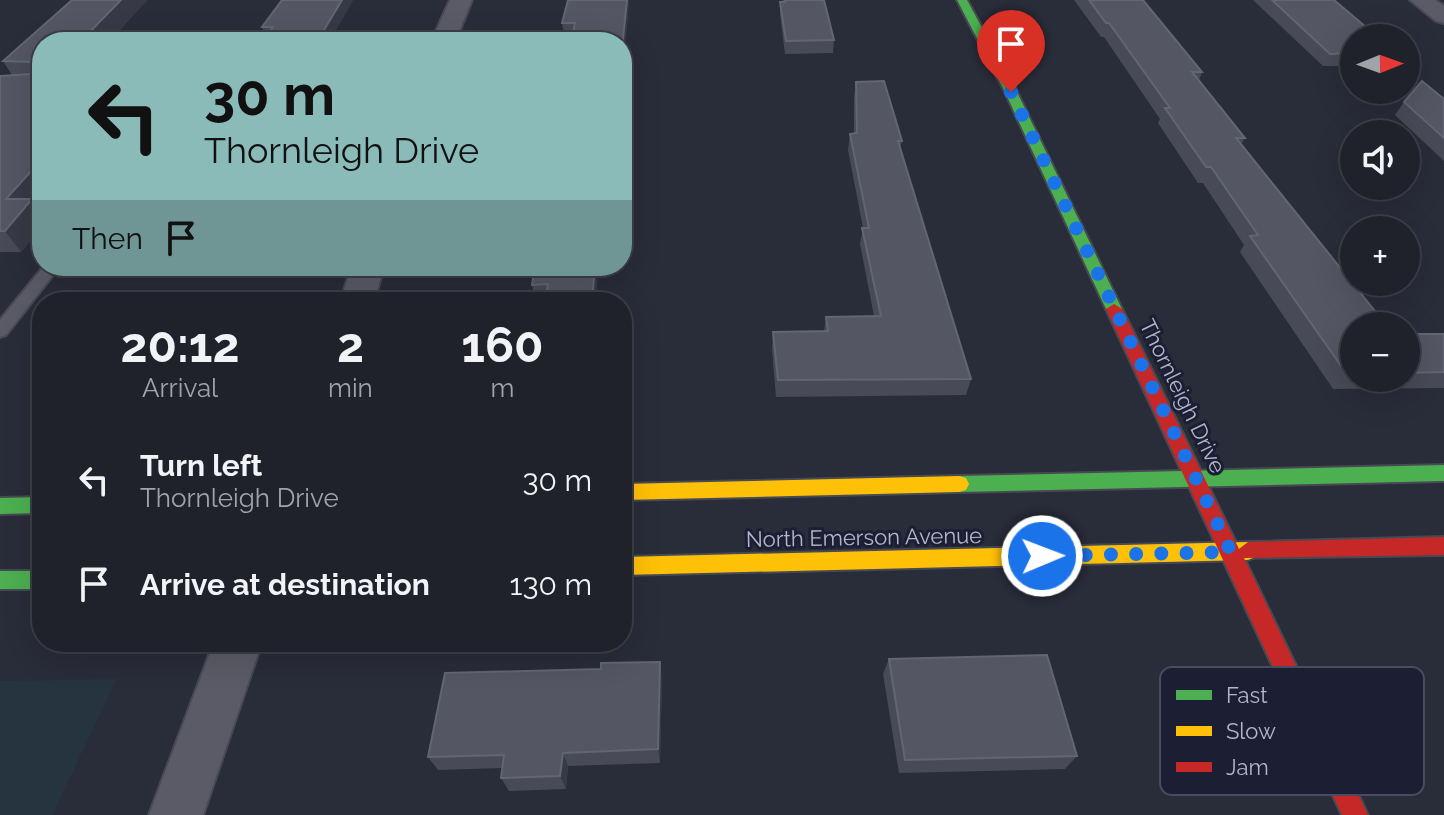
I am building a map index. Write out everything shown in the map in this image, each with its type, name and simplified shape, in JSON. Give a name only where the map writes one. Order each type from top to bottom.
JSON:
[{"type":"main road","name":"Thornleigh Drive","points":[[962,0],[1011,92],[1285,667]]},
{"type":"main road","points":[[632,492],[1444,473]]},
{"type":"main road","points":[[0,506],[32,505]]},
{"type":"main road","name":"North Emerson Avenue","points":[[632,566],[1444,546]]},
{"type":"main road","points":[[0,580],[32,580]]},
{"type":"main road","name":"Thornleigh Drive","points":[[1346,795],[1355,815]]},
{"type":"street","points":[[447,32],[461,0]]},
{"type":"street","points":[[1421,0],[1444,16]]},
{"type":"street","points":[[176,815],[234,652]]},
{"type":"lane","points":[[0,331],[44,276]]},
{"type":"shaded area","points":[[117,679],[52,815],[0,815],[0,681]]},
{"type":"building","points":[[72,0],[121,0],[90,32],[36,32]]},
{"type":"building","points":[[282,0],[342,0],[323,32],[270,32],[273,27],[262,27]]},
{"type":"building","points":[[568,0],[627,0],[624,32],[573,32],[575,23],[562,23]]},
{"type":"building","points":[[824,0],[834,40],[786,41],[780,2]]},
{"type":"building","points":[[1089,0],[1143,0],[1202,72],[1192,72],[1245,138],[1236,138],[1340,267],[1340,296],[1363,296],[1376,312],[1340,312],[1340,364],[1250,236],[1258,235],[1211,167],[1206,167],[1165,108],[1170,108]]},
{"type":"building","points":[[1272,0],[1334,0],[1362,24],[1340,24],[1340,54],[1330,54]]},
{"type":"building","points":[[32,35],[32,62],[3,61]]},
{"type":"building","points":[[32,62],[32,170],[6,199],[32,199],[5,231],[0,231],[0,76],[31,74]]},
{"type":"building","points":[[884,81],[902,141],[898,141],[971,379],[778,380],[773,332],[828,331],[826,317],[881,316],[862,228],[869,228],[850,134],[857,133],[856,82]]},
{"type":"building","points":[[1422,81],[1444,99],[1444,138],[1406,104],[1420,104]]},
{"type":"building","points":[[533,276],[594,276],[593,292],[547,292],[548,284],[532,285]]},
{"type":"building","points":[[1420,334],[1444,334],[1444,372],[1420,373]]},
{"type":"building","points":[[1047,655],[1077,756],[905,760],[889,659]]},
{"type":"building","points":[[660,662],[658,749],[563,753],[560,776],[501,778],[504,755],[428,757],[445,673],[601,669],[601,663]]},
{"type":"traffic: fast","points":[[962,0],[1011,92],[1114,309]]},
{"type":"traffic: fast","points":[[959,484],[1444,473]]},
{"type":"traffic: fast","points":[[0,506],[32,505]]},
{"type":"traffic: fast","points":[[0,580],[32,580]]},
{"type":"traffic: slow","points":[[632,492],[959,484]]},
{"type":"traffic: slow","points":[[632,566],[1248,551]]},
{"type":"traffic: jam","points":[[1114,309],[1285,667]]},
{"type":"traffic: jam","points":[[1248,551],[1444,546]]},
{"type":"traffic: jam","points":[[1345,795],[1355,815]]},
{"type":"route","points":[[1011,92],[1231,552],[1042,556]]}]
